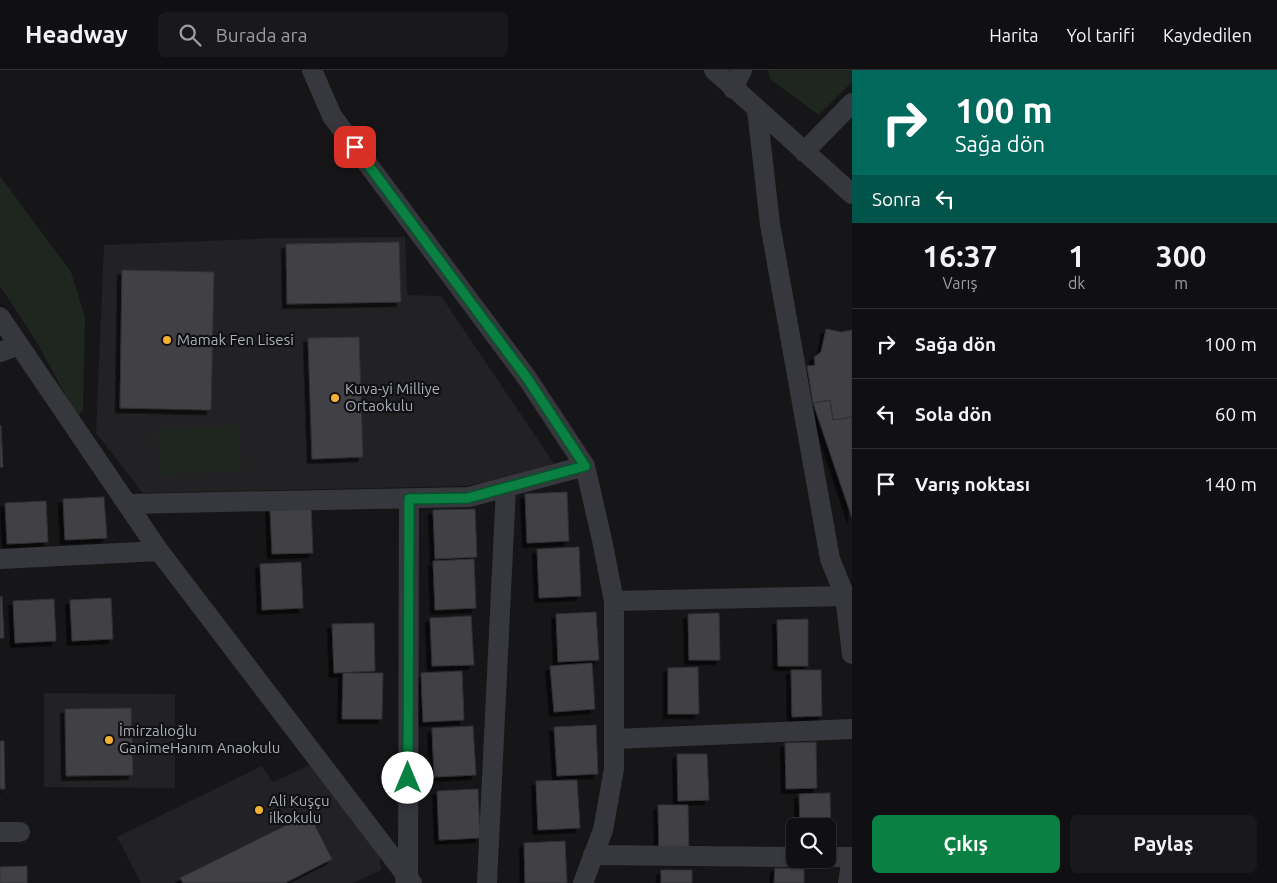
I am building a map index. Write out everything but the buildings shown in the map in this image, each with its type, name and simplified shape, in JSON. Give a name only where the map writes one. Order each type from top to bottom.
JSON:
[{"type":"street","points":[[312,70],[332,116],[527,378],[585,466],[614,601],[614,769],[603,830],[583,883]]},
{"type":"street","points":[[714,70],[852,194]]},
{"type":"street","points":[[733,89],[742,70]]},
{"type":"street","points":[[804,152],[852,103]]},
{"type":"street","points":[[757,110],[770,224],[830,559],[845,596],[852,654]]},
{"type":"street","points":[[0,317],[159,551],[405,881]]},
{"type":"street","points":[[0,352],[19,345]]},
{"type":"street","points":[[127,504],[468,498],[585,466]]},
{"type":"street","points":[[486,883],[506,487]]},
{"type":"street","points":[[405,881],[409,499]]},
{"type":"street","points":[[0,559],[159,551]]},
{"type":"street","points":[[614,601],[845,596]]},
{"type":"street","points":[[614,739],[852,730]]},
{"type":"street","points":[[593,855],[786,857]]},
{"type":"street","points":[[836,857],[852,858],[848,883]]},
{"type":"shaded area","points":[[768,70],[852,70],[852,82],[819,115],[770,79]]},
{"type":"shaded area","points":[[0,176],[71,272],[85,317],[83,410],[77,416],[36,341],[0,286]]},
{"type":"shaded area","points":[[405,237],[407,295],[441,296],[557,468],[466,486],[143,493],[96,433],[104,245],[280,238]]},
{"type":"shaded area","points":[[238,425],[242,470],[161,475],[157,429]]},
{"type":"shaded area","name":"İmirzalıoğlu GanimeHanım Anaokulu","points":[[44,693],[175,694],[175,788],[44,787]]},
{"type":"shaded area","name":"Ali Kuşçu ilkokulu","points":[[310,765],[379,853],[381,870],[353,883],[141,883],[117,837],[262,766],[273,782]]},
{"type":"place","name":"Mamak Fen Lisesi","points":[[167,340]]},
{"type":"place","name":"Kuva-yi Milliye Ortaokulu","points":[[335,398]]},
{"type":"place","name":"İmirzalıoğlu GanimeHanım Anaokulu","points":[[109,740]]},
{"type":"place","name":"Ali Kuşçu ilkokulu","points":[[259,810]]},
{"type":"route","points":[[355,147],[527,378],[585,466],[468,498],[409,499],[408,778]]}]
